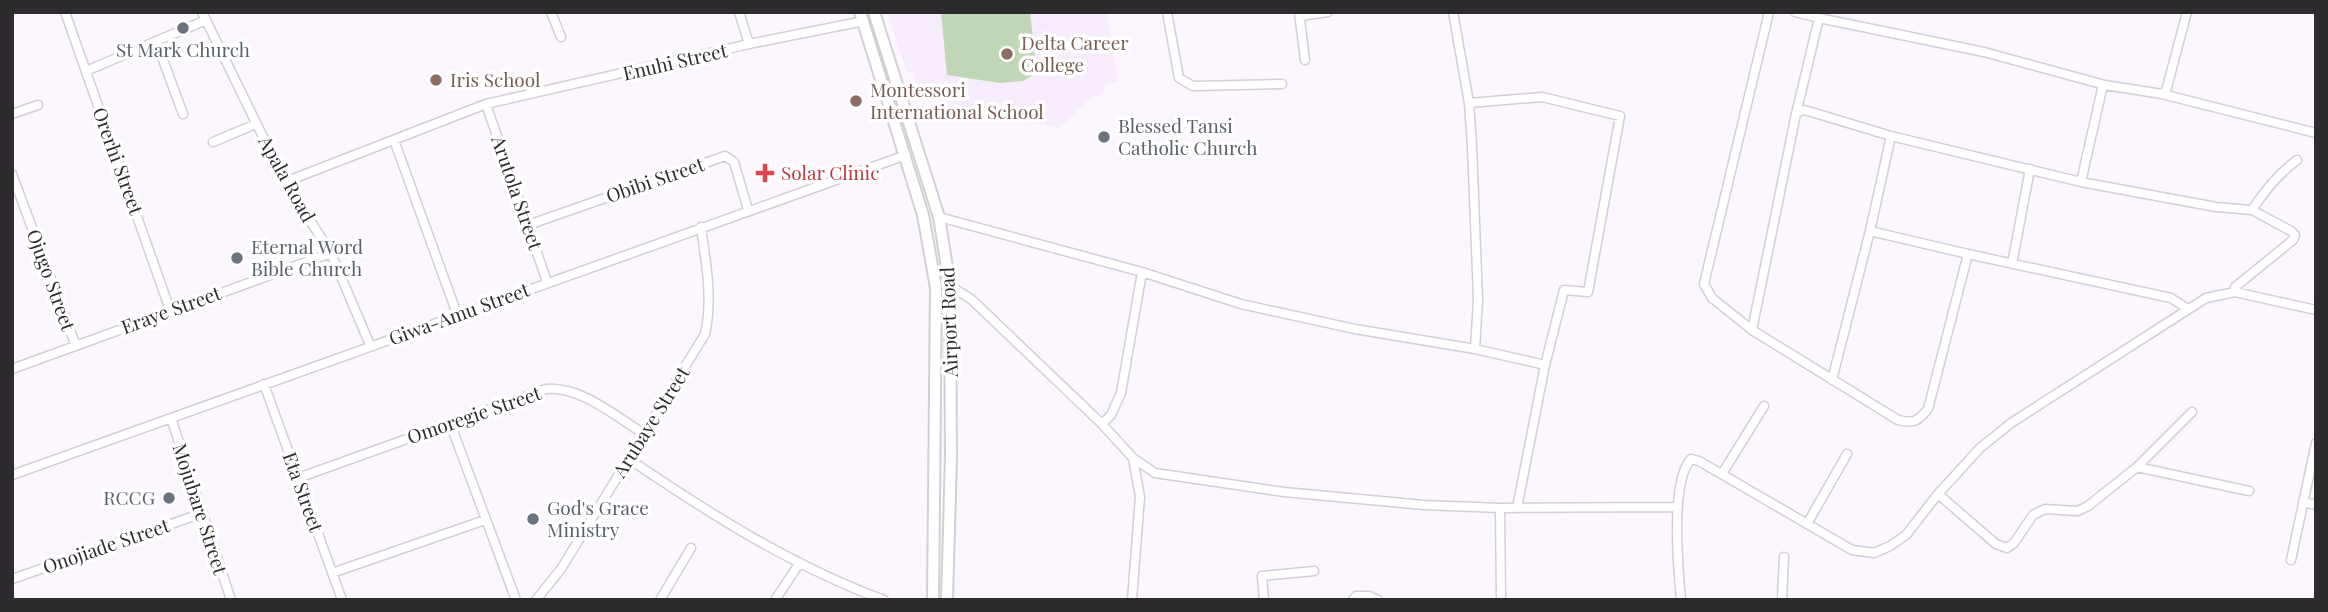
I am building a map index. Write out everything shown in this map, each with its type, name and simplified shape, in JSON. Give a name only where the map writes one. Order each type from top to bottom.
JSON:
[{"type":"main road","name":"Airport Road","points":[[874,12],[939,217],[950,286],[951,430],[947,600]]},
{"type":"main road","name":"Airport Road","points":[[862,17],[923,215],[936,288],[933,600]]},
{"type":"main road","points":[[934,430],[951,430]]},
{"type":"street","name":"Orerhi Street","points":[[65,12],[170,310]]},
{"type":"street","points":[[551,12],[561,37]]},
{"type":"street","points":[[739,12],[750,44]]},
{"type":"street","points":[[1167,12],[1179,78],[1193,86],[1282,84]]},
{"type":"street","points":[[1305,60],[1300,14],[1328,12]]},
{"type":"street","points":[[1453,12],[1469,103],[1472,146],[1478,299],[1475,349]]},
{"type":"street","points":[[1769,12],[1703,284],[1712,298],[1752,330],[1898,420],[1910,423],[1919,420],[1928,409],[1968,254]]},
{"type":"street","points":[[1795,12],[1984,52],[2105,85],[2162,94],[2316,133]]},
{"type":"street","points":[[2162,94],[2169,86],[2187,12]]},
{"type":"street","points":[[86,71],[156,41],[204,16]]},
{"type":"street","name":"Apala Road","points":[[204,16],[285,182],[331,253],[370,345]]},
{"type":"street","name":"Enuhi Street","points":[[285,182],[486,104],[862,17]]},
{"type":"street","points":[[1752,330],[1796,114],[1819,18]]},
{"type":"street","points":[[156,41],[183,114]]},
{"type":"street","points":[[2081,182],[2100,95],[2105,85]]},
{"type":"street","points":[[1469,103],[1542,97],[1620,116],[1588,292],[1564,290],[1545,365],[1517,508]]},
{"type":"street","name":"Arutola Street","points":[[486,104],[547,282]]},
{"type":"street","points":[[12,114],[38,105]]},
{"type":"street","points":[[1796,114],[1802,110],[1808,111],[1891,136],[2081,182],[2216,207],[2252,210],[2295,235],[2293,240],[2235,287],[2235,292]]},
{"type":"street","points":[[213,142],[257,124]]},
{"type":"street","points":[[1832,380],[1891,136]]},
{"type":"street","points":[[394,139],[457,314]]},
{"type":"street","name":"Giwa-Amu Street","points":[[13,473],[906,155]]},
{"type":"street","name":"Obibi Street","points":[[528,225],[725,156],[734,162],[748,210]]},
{"type":"street","points":[[2252,210],[2273,180],[2297,160]]},
{"type":"street","points":[[2012,264],[2030,169]]},
{"type":"street","name":"Ojugo Street","points":[[12,174],[76,346]]},
{"type":"street","points":[[939,217],[1142,272],[1241,304],[1545,365]]},
{"type":"street","name":"Arubaye Street","points":[[536,600],[561,569],[705,334],[710,297],[701,227]]},
{"type":"street","points":[[1870,231],[2171,298],[2188,309]]},
{"type":"street","name":"Eraye Street","points":[[12,369],[331,253]]},
{"type":"street","points":[[1102,424],[1111,415],[1121,393],[1142,272]]},
{"type":"street","points":[[950,286],[971,299],[1102,424],[1133,458],[1155,473],[1284,492],[1424,505],[1500,508],[1677,507]]},
{"type":"street","points":[[1681,600],[1677,507],[1681,477],[1691,459],[1722,474],[1852,551],[1874,553],[1906,535],[1938,494],[1980,448],[2011,423],[2206,298],[2235,292],[2316,310]]},
{"type":"street","name":"Eta Street","points":[[264,384],[342,600]]},
{"type":"street","name":"Omoregie Street","points":[[298,478],[546,389],[561,388],[577,393],[644,434]]},
{"type":"street","points":[[1722,474],[1764,406]]},
{"type":"street","points":[[1938,494],[1996,544],[2007,548],[2014,543],[2033,515],[2045,509],[2078,511],[2088,506],[2137,467],[2192,412]]},
{"type":"street","name":"Mojubare Street","points":[[171,418],[230,600]]},
{"type":"street","points":[[450,423],[516,600]]},
{"type":"street","points":[[2291,559],[2316,443]]},
{"type":"street","points":[[1807,524],[1847,454]]},
{"type":"street","points":[[1132,600],[1140,497],[1133,458]]},
{"type":"street","points":[[629,459],[709,514],[799,564],[884,600]]},
{"type":"street","points":[[2137,467],[2249,491]]},
{"type":"street","points":[[2303,502],[2316,505]]},
{"type":"street","points":[[1500,508],[1502,600]]},
{"type":"street","name":"Onojiade Street","points":[[12,579],[200,514]]},
{"type":"street","points":[[332,573],[485,520]]},
{"type":"street","points":[[660,600],[691,548]]},
{"type":"street","points":[[1782,600],[1784,557]]},
{"type":"street","points":[[775,600],[799,564]]},
{"type":"street","points":[[1264,600],[1262,576],[1314,570]]},
{"type":"street","points":[[1353,600],[1356,596],[1369,596],[1378,600]]},
{"type":"shaded area","name":"Delta Career College","points":[[887,12],[1107,12],[1118,82],[1107,84],[1101,94],[1091,98],[1059,128],[907,94],[916,82],[913,72],[907,73]]},
{"type":"green space","points":[[941,12],[1030,12],[1037,73],[1023,81],[1000,83],[947,75]]},
{"type":"place","name":"St Mark Church","points":[[183,28]]},
{"type":"place","name":"Delta Career College","points":[[1007,54]]},
{"type":"place","name":"Iris School","points":[[436,80]]},
{"type":"place","name":"Montessori International School","points":[[856,101]]},
{"type":"place","name":"Blessed Tansi Catholic Church","points":[[1104,137]]},
{"type":"place","name":"Solar Clinic","points":[[765,173]]},
{"type":"place","name":"Eternal Word Bible Church","points":[[237,258]]},
{"type":"place","name":"RCCG","points":[[169,498]]},
{"type":"place","name":"God's Grace Ministry","points":[[533,519]]}]
